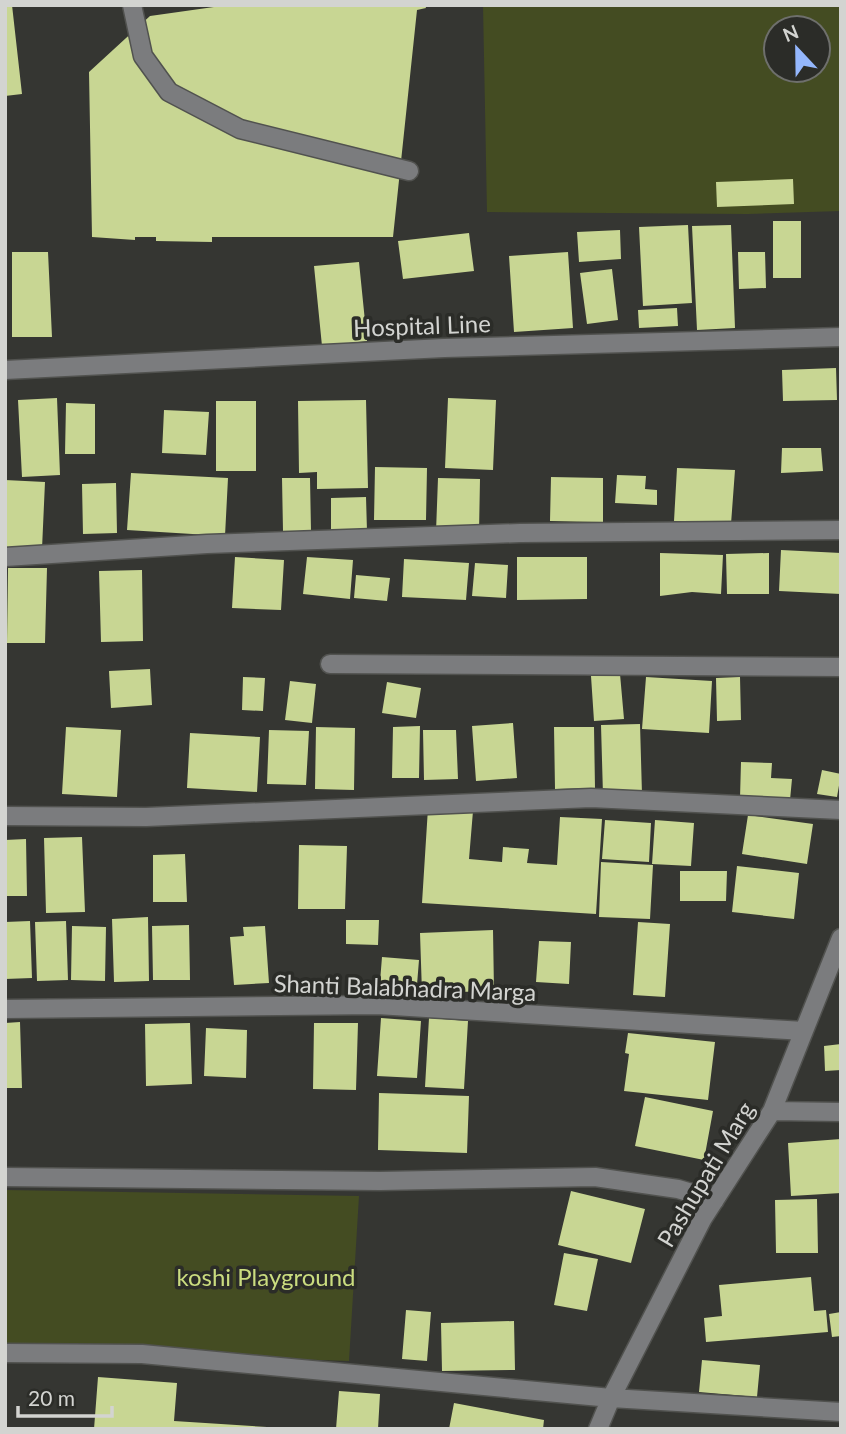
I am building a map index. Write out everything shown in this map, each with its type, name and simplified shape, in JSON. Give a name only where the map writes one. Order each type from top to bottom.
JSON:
[{"type":"street","points":[[132,5],[144,56],[169,92],[240,129],[409,171]]},
{"type":"street","name":"Hospital Line","points":[[5,370],[443,348],[841,337]]},
{"type":"street","points":[[5,557],[207,544],[520,533],[841,530]]},
{"type":"street","points":[[330,664],[841,667]]},
{"type":"street","points":[[5,816],[146,817],[591,798],[841,810]]},
{"type":"street","name":"Pashupati Marg","points":[[598,1429],[611,1398],[703,1219],[772,1111],[841,938]]},
{"type":"street","name":"Shanti Balabhadra Marga","points":[[5,1009],[377,1005],[804,1031]]},
{"type":"street","points":[[772,1111],[841,1112]]},
{"type":"street","points":[[5,1177],[366,1181],[594,1177],[678,1189],[715,1200]]},
{"type":"street","points":[[5,1353],[142,1354],[611,1398],[841,1412]]},
{"type":"green space","points":[[483,5],[841,5],[841,211],[748,214],[487,212]]},
{"type":"green space","name":"koshi Playground","points":[[5,1190],[359,1196],[349,1361],[5,1349]]},
{"type":"building","points":[[5,5],[12,5],[22,94],[5,96]]},
{"type":"building","points":[[228,5],[425,5],[426,8],[417,10],[393,237],[212,237],[212,242],[156,241],[156,237],[135,237],[135,240],[92,237],[89,72],[150,16]]},
{"type":"building","points":[[793,179],[794,204],[717,207],[716,182]]},
{"type":"building","points":[[773,221],[801,221],[801,278],[773,278]]},
{"type":"building","points":[[688,225],[692,303],[643,306],[639,227]]},
{"type":"building","points":[[731,225],[735,328],[697,330],[692,226]]},
{"type":"building","points":[[620,230],[621,259],[579,262],[577,232]]},
{"type":"building","points":[[469,233],[474,271],[403,279],[398,241]]},
{"type":"building","points":[[12,252],[48,252],[52,337],[12,337]]},
{"type":"building","points":[[568,252],[573,328],[514,332],[509,256]]},
{"type":"building","points":[[738,252],[765,252],[766,288],[739,289]]},
{"type":"building","points":[[359,262],[367,341],[322,346],[314,266]]},
{"type":"building","points":[[612,269],[618,320],[587,324],[580,273]]},
{"type":"building","points":[[677,308],[678,326],[639,328],[638,310]]},
{"type":"building","points":[[836,368],[837,400],[783,401],[782,370]]},
{"type":"building","points":[[57,398],[60,475],[22,477],[18,400]]},
{"type":"building","points":[[448,398],[496,400],[493,470],[445,468]]},
{"type":"building","points":[[366,400],[368,488],[317,489],[317,472],[299,473],[298,401]]},
{"type":"building","points":[[216,401],[256,401],[256,471],[216,471]]},
{"type":"building","points":[[66,403],[95,404],[95,454],[65,454]]},
{"type":"building","points":[[164,410],[209,412],[206,455],[162,453]]},
{"type":"building","points":[[782,448],[821,448],[823,471],[781,473]]},
{"type":"building","points":[[375,467],[427,468],[426,520],[374,520]]},
{"type":"building","points":[[677,468],[735,470],[731,524],[674,521]]},
{"type":"building","points":[[131,473],[228,478],[225,536],[127,530]]},
{"type":"building","points":[[617,475],[646,476],[645,489],[657,490],[657,505],[615,503]]},
{"type":"building","points":[[551,477],[603,478],[603,522],[550,521]]},
{"type":"building","points":[[282,478],[310,478],[311,531],[283,531]]},
{"type":"building","points":[[438,478],[480,479],[479,533],[436,532]]},
{"type":"building","points":[[5,480],[45,482],[42,549],[5,547]]},
{"type":"building","points":[[116,483],[117,533],[83,534],[82,484]]},
{"type":"building","points":[[366,497],[367,531],[331,532],[331,498]]},
{"type":"building","points":[[781,550],[841,553],[841,594],[779,591]]},
{"type":"building","points":[[660,553],[723,555],[721,594],[692,592],[660,596]]},
{"type":"building","points":[[769,553],[769,594],[727,594],[726,554]]},
{"type":"building","points":[[235,557],[284,560],[281,610],[232,608]]},
{"type":"building","points":[[307,557],[353,560],[350,599],[303,594]]},
{"type":"building","points":[[517,557],[587,557],[587,599],[517,600]]},
{"type":"building","points":[[404,559],[469,563],[466,600],[402,597]]},
{"type":"building","points":[[475,563],[508,565],[506,598],[472,596]]},
{"type":"building","points":[[8,568],[47,568],[45,643],[7,643]]},
{"type":"building","points":[[142,570],[143,641],[101,642],[99,571]]},
{"type":"building","points":[[356,575],[390,578],[387,601],[354,598]]},
{"type":"building","points":[[150,669],[152,705],[111,708],[109,671]]},
{"type":"building","points":[[620,674],[624,719],[594,721],[591,676]]},
{"type":"building","points":[[243,677],[265,678],[263,711],[242,710]]},
{"type":"building","points":[[646,677],[712,681],[709,733],[642,729]]},
{"type":"building","points":[[740,677],[741,720],[717,721],[716,678]]},
{"type":"building","points":[[290,681],[316,684],[312,723],[285,720]]},
{"type":"building","points":[[387,682],[421,688],[416,718],[382,713]]},
{"type":"building","points":[[513,723],[517,778],[476,781],[472,726]]},
{"type":"building","points":[[640,724],[642,794],[603,795],[601,725]]},
{"type":"building","points":[[420,726],[419,778],[392,778],[393,727]]},
{"type":"building","points":[[66,727],[121,730],[117,797],[62,794]]},
{"type":"building","points":[[316,727],[355,728],[354,790],[315,789]]},
{"type":"building","points":[[554,727],[594,727],[595,788],[555,789]]},
{"type":"building","points":[[269,730],[309,731],[306,785],[267,784]]},
{"type":"building","points":[[423,730],[456,730],[458,779],[424,780]]},
{"type":"building","points":[[190,733],[260,737],[257,792],[187,788]]},
{"type":"building","points":[[741,762],[772,763],[771,778],[792,779],[790,800],[740,798]]},
{"type":"building","points":[[822,770],[841,774],[837,797],[817,794]]},
{"type":"building","points":[[428,808],[473,811],[469,859],[502,862],[503,847],[529,849],[527,863],[557,865],[560,817],[602,819],[596,914],[422,903]]},
{"type":"building","points":[[748,815],[813,824],[807,864],[742,854]]},
{"type":"building","points":[[605,820],[651,823],[649,862],[602,859]]},
{"type":"building","points":[[655,820],[694,823],[691,866],[652,864]]},
{"type":"building","points":[[82,837],[85,912],[46,913],[44,838]]},
{"type":"building","points":[[26,839],[27,896],[5,896],[5,840]]},
{"type":"building","points":[[299,845],[347,846],[345,909],[298,909]]},
{"type":"building","points":[[185,854],[187,902],[153,902],[153,855]]},
{"type":"building","points":[[601,862],[653,865],[650,919],[599,917]]},
{"type":"building","points":[[737,866],[799,873],[794,919],[732,912]]},
{"type":"building","points":[[680,871],[727,871],[726,901],[680,901]]},
{"type":"building","points":[[148,917],[149,981],[114,982],[112,919]]},
{"type":"building","points":[[346,920],[379,920],[378,945],[346,944]]},
{"type":"building","points":[[30,921],[32,978],[5,979],[5,922]]},
{"type":"building","points":[[66,921],[68,980],[37,981],[35,922]]},
{"type":"building","points":[[638,922],[670,924],[665,997],[633,995]]},
{"type":"building","points":[[189,925],[190,980],[153,980],[152,926]]},
{"type":"building","points":[[72,926],[106,927],[105,981],[71,980]]},
{"type":"building","points":[[265,926],[269,983],[234,985],[230,937],[244,936],[243,927]]},
{"type":"building","points":[[493,930],[494,991],[422,993],[420,933]]},
{"type":"building","points":[[539,941],[571,942],[569,984],[536,982]]},
{"type":"building","points":[[382,957],[419,960],[416,997],[379,994]]},
{"type":"building","points":[[381,1018],[421,1021],[417,1078],[377,1076]]},
{"type":"building","points":[[429,1018],[468,1021],[464,1089],[425,1087]]},
{"type":"building","points":[[20,1022],[22,1088],[5,1088],[5,1023]]},
{"type":"building","points":[[190,1023],[192,1084],[146,1086],[145,1024]]},
{"type":"building","points":[[314,1023],[358,1023],[356,1090],[313,1089]]},
{"type":"building","points":[[206,1028],[247,1030],[246,1078],[204,1076]]},
{"type":"building","points":[[628,1033],[715,1042],[708,1100],[624,1091],[629,1054],[625,1053]]},
{"type":"building","points":[[841,1044],[841,1070],[825,1071],[824,1046]]},
{"type":"building","points":[[379,1093],[469,1096],[467,1153],[378,1150]]},
{"type":"building","points":[[645,1097],[713,1111],[704,1160],[635,1146]]},
{"type":"building","points":[[841,1139],[841,1193],[791,1196],[788,1143]]},
{"type":"building","points":[[571,1191],[645,1209],[631,1263],[558,1245]]},
{"type":"building","points":[[817,1199],[818,1253],[776,1253],[775,1200]]},
{"type":"building","points":[[564,1253],[598,1259],[587,1311],[554,1305]]},
{"type":"building","points":[[811,1277],[814,1311],[826,1310],[828,1332],[706,1342],[704,1318],[722,1316],[719,1285]]},
{"type":"building","points":[[406,1310],[431,1312],[427,1361],[402,1359]]},
{"type":"building","points":[[841,1312],[841,1336],[832,1337],[829,1314]]},
{"type":"building","points":[[514,1321],[515,1370],[442,1371],[441,1323]]},
{"type":"building","points":[[702,1360],[760,1365],[757,1397],[699,1392]]},
{"type":"building","points":[[98,1377],[177,1383],[174,1421],[267,1429],[94,1429]]},
{"type":"building","points":[[339,1391],[380,1394],[378,1429],[336,1429]]},
{"type":"building","points":[[454,1403],[544,1420],[543,1429],[449,1429]]}]
